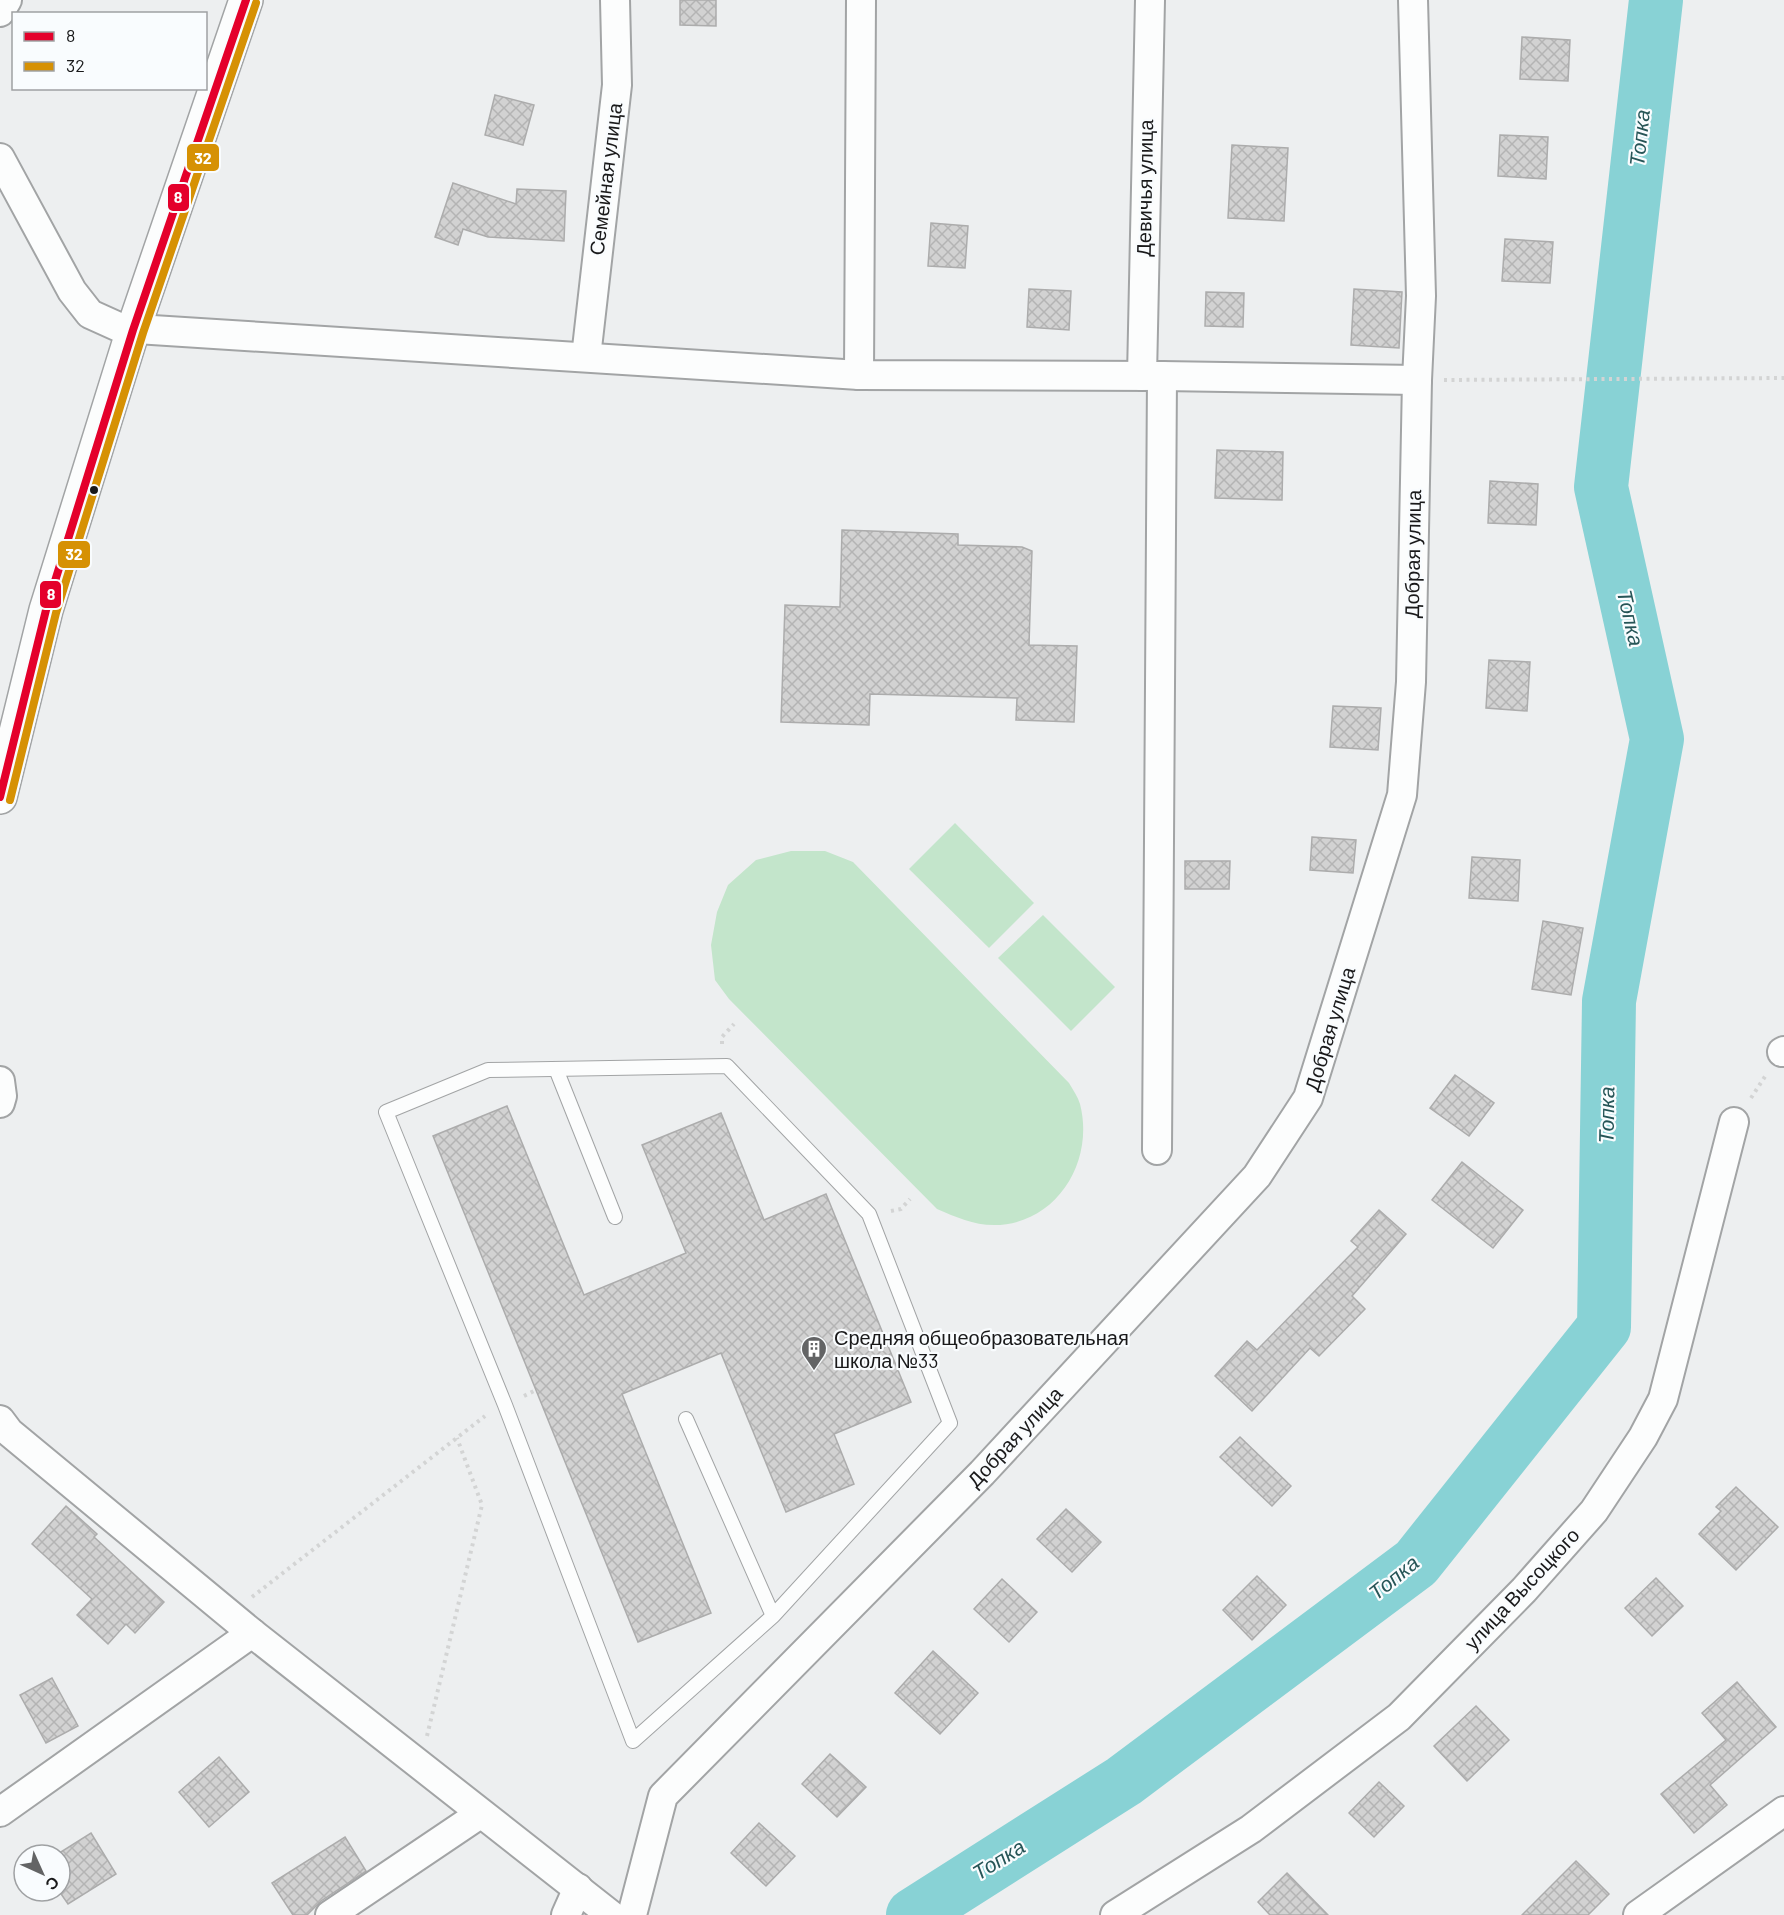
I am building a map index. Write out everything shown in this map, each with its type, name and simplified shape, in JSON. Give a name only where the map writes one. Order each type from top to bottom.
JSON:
[{"type":"street","points":[[0,12],[7,0]]},
{"type":"street","points":[[0,797],[46,610],[133,330],[246,0]]},
{"type":"street","name":"Семейная улица","points":[[586,357],[617,85],[615,0]]},
{"type":"street","points":[[859,375],[861,0]]},
{"type":"street","name":"Девичья улица","points":[[1150,0],[1157,1150]]},
{"type":"street","name":"Добрая улица","points":[[632,1915],[663,1796],[998,1456],[1257,1176],[1308,1098],[1402,795],[1411,682],[1417,380],[1421,296],[1413,0]]},
{"type":"street","points":[[0,158],[72,291],[90,314],[121,328],[133,330],[859,375],[1417,380]]},
{"type":"street","points":[[0,1081],[0,1103]]},
{"type":"street","name":"улица Высоцкого","points":[[1115,1915],[1251,1829],[1399,1717],[1524,1590],[1594,1510],[1643,1437],[1663,1399],[1734,1122]]},
{"type":"street","points":[[0,1420],[18,1439],[252,1633],[420,1764],[480,1814],[596,1902],[566,1915]]},
{"type":"street","points":[[0,1812],[252,1633]]},
{"type":"street","points":[[1638,1915],[1784,1811]]},
{"type":"street","points":[[330,1915],[480,1814]]},
{"type":"lane","points":[[727,1065],[869,1214],[950,1423],[773,1616],[633,1741],[505,1405],[386,1112],[488,1070],[556,1069],[727,1065]]},
{"type":"lane","points":[[556,1069],[615,1216]]},
{"type":"lane","points":[[686,1419],[773,1616]]},
{"type":"path","points":[[1417,380],[1784,378]]},
{"type":"path","points":[[1734,1122],[1783,1051]]},
{"type":"path","points":[[230,1614],[493,1410]]},
{"type":"path","points":[[420,1764],[482,1505],[457,1438]]},
{"type":"green space","points":[[955,823],[1034,903],[989,948],[909,869]]},
{"type":"green space","points":[[791,851],[825,851],[853,862],[1069,1083],[1080,1104],[1083,1126],[1082,1147],[1076,1168],[1066,1186],[1052,1202],[1036,1214],[1016,1222],[986,1225],[937,1209],[729,999],[715,980],[711,945],[717,912],[728,885],[756,860]]},
{"type":"green space","points":[[1043,915],[1115,987],[1071,1031],[998,958]]},
{"type":"building","points":[[680,0],[716,0],[716,26],[680,25]]},
{"type":"building","points":[[1522,37],[1570,40],[1568,81],[1520,79]]},
{"type":"building","points":[[495,95],[534,105],[523,145],[485,135]]},
{"type":"building","points":[[1500,135],[1548,137],[1546,179],[1498,176]]},
{"type":"building","points":[[1232,145],[1288,148],[1284,221],[1228,218]]},
{"type":"building","points":[[453,183],[516,204],[517,189],[566,191],[564,241],[488,237],[463,229],[458,245],[435,237]]},
{"type":"building","points":[[931,223],[968,226],[965,268],[928,266]]},
{"type":"building","points":[[1505,239],[1553,242],[1550,283],[1502,281]]},
{"type":"building","points":[[1029,289],[1071,291],[1069,330],[1027,327]]},
{"type":"building","points":[[1354,289],[1402,292],[1399,348],[1351,345]]},
{"type":"building","points":[[1206,292],[1244,293],[1243,327],[1205,326]]},
{"type":"building","points":[[1217,450],[1283,452],[1282,500],[1215,498]]},
{"type":"building","points":[[1490,481],[1538,484],[1536,525],[1488,523]]},
{"type":"building","points":[[842,530],[958,534],[958,545],[1022,547],[1032,551],[1029,645],[1077,646],[1074,722],[1016,720],[1017,698],[870,694],[869,725],[781,722],[785,605],[840,607]]},
{"type":"building","points":[[1489,660],[1530,662],[1527,711],[1486,708]]},
{"type":"building","points":[[1333,706],[1381,708],[1378,750],[1330,747]]},
{"type":"building","points":[[1312,837],[1356,840],[1353,873],[1310,870]]},
{"type":"building","points":[[1472,857],[1520,860],[1518,901],[1469,898]]},
{"type":"building","points":[[1185,861],[1230,861],[1229,889],[1185,889]]},
{"type":"building","points":[[1543,921],[1583,928],[1571,995],[1532,989]]},
{"type":"building","points":[[1455,1075],[1494,1103],[1469,1136],[1430,1108]]},
{"type":"building","name":"Средняя общеобразовательная школа №33","points":[[507,1106],[584,1295],[686,1253],[642,1145],[721,1113],[764,1220],[826,1194],[911,1402],[834,1434],[854,1484],[786,1512],[721,1353],[622,1394],[711,1613],[638,1642],[433,1136]]},
{"type":"building","points":[[1462,1162],[1523,1210],[1493,1248],[1432,1200]]},
{"type":"building","points":[[1379,1210],[1406,1234],[1352,1296],[1365,1309],[1319,1356],[1310,1348],[1252,1411],[1215,1376],[1247,1341],[1257,1350],[1358,1247],[1351,1241]]},
{"type":"building","points":[[1240,1437],[1291,1486],[1272,1506],[1220,1457]]},
{"type":"building","points":[[1736,1487],[1778,1527],[1736,1570],[1699,1534],[1721,1511],[1716,1507]]},
{"type":"building","points":[[66,1506],[97,1534],[94,1537],[164,1602],[135,1633],[126,1624],[108,1644],[77,1615],[92,1599],[32,1544]]},
{"type":"building","points":[[1066,1509],[1101,1542],[1072,1572],[1037,1539]]},
{"type":"building","points":[[1257,1576],[1286,1605],[1252,1640],[1223,1610]]},
{"type":"building","points":[[1656,1578],[1683,1606],[1652,1636],[1625,1608]]},
{"type":"building","points":[[1002,1579],[1037,1612],[1009,1642],[974,1609]]},
{"type":"building","points":[[933,1651],[978,1693],[940,1734],[895,1693]]},
{"type":"building","points":[[52,1678],[78,1726],[46,1743],[20,1695]]},
{"type":"building","points":[[1737,1682],[1776,1727],[1710,1785],[1727,1805],[1694,1833],[1661,1794],[1726,1740],[1702,1713]]},
{"type":"building","points":[[1476,1706],[1509,1740],[1467,1781],[1434,1746]]},
{"type":"building","points":[[830,1754],[866,1787],[837,1817],[802,1784]]},
{"type":"building","points":[[219,1757],[249,1792],[209,1827],[179,1792]]},
{"type":"building","points":[[1379,1782],[1404,1806],[1374,1837],[1349,1813]]},
{"type":"building","points":[[759,1823],[795,1856],[766,1886],[731,1853]]},
{"type":"building","points":[[91,1833],[116,1874],[72,1902],[72,1845]]},
{"type":"building","points":[[345,1837],[366,1871],[321,1901],[307,1915],[293,1915],[272,1883]]},
{"type":"building","points":[[1576,1861],[1609,1894],[1588,1915],[1522,1915]]},
{"type":"building","points":[[1287,1873],[1328,1915],[1270,1915],[1258,1902]]},
{"type":"waterway","name":"Топка","points":[[913,1915],[1124,1781],[1416,1563],[1604,1327],[1609,1001],[1657,739],[1601,487],[1656,0]]},
{"type":"transit line","name":"8","points":[[0,797],[46,610],[133,330],[246,0]]},
{"type":"transit line","name":"32","points":[[10,800],[56,613],[143,333],[256,3]]},
{"type":"place","name":"Средняя общеобразовательная школа №33","points":[[814,1372]]}]
